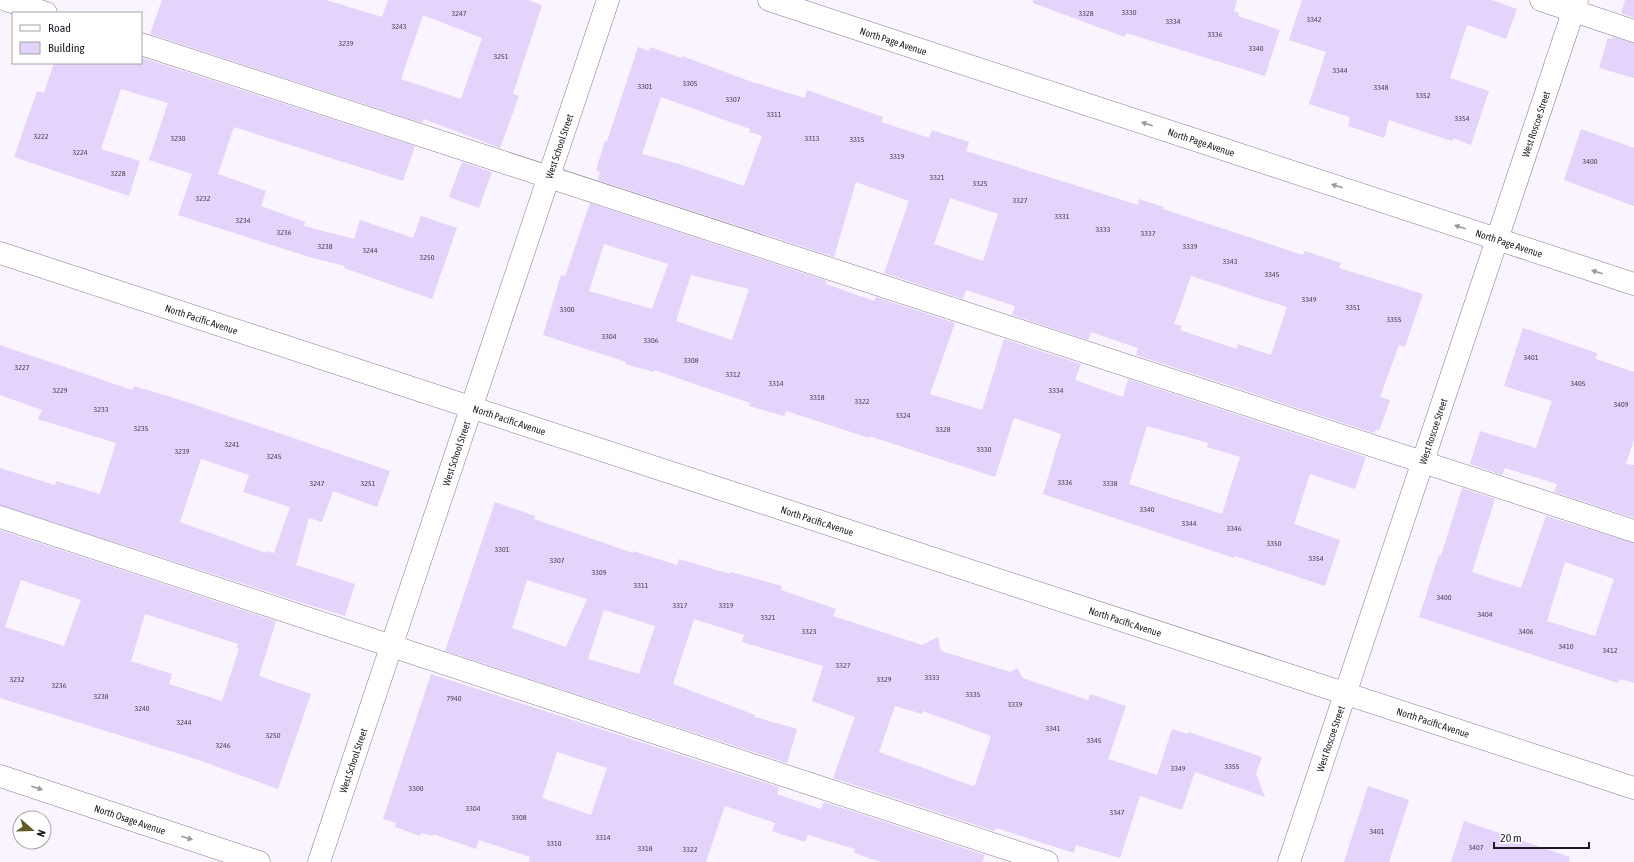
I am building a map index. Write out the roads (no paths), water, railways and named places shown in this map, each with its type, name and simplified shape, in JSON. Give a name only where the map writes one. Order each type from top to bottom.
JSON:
[{"type":"street","points":[[6,0],[43,12]]},
{"type":"street","name":"West School Street","points":[[319,862],[608,0]]},
{"type":"street","name":"North Page Avenue","points":[[769,0],[1634,284]]},
{"type":"street","points":[[1541,0],[1576,6],[1634,31]]},
{"type":"street","name":"West Roscoe Street","points":[[1289,862],[1576,6]]},
{"type":"street","points":[[142,44],[1634,531]]},
{"type":"street","name":"North Pacific Avenue","points":[[0,253],[1634,788]]},
{"type":"street","points":[[0,517],[1047,862]]},
{"type":"street","name":"North Osage Avenue","points":[[0,776],[259,862]]}]
